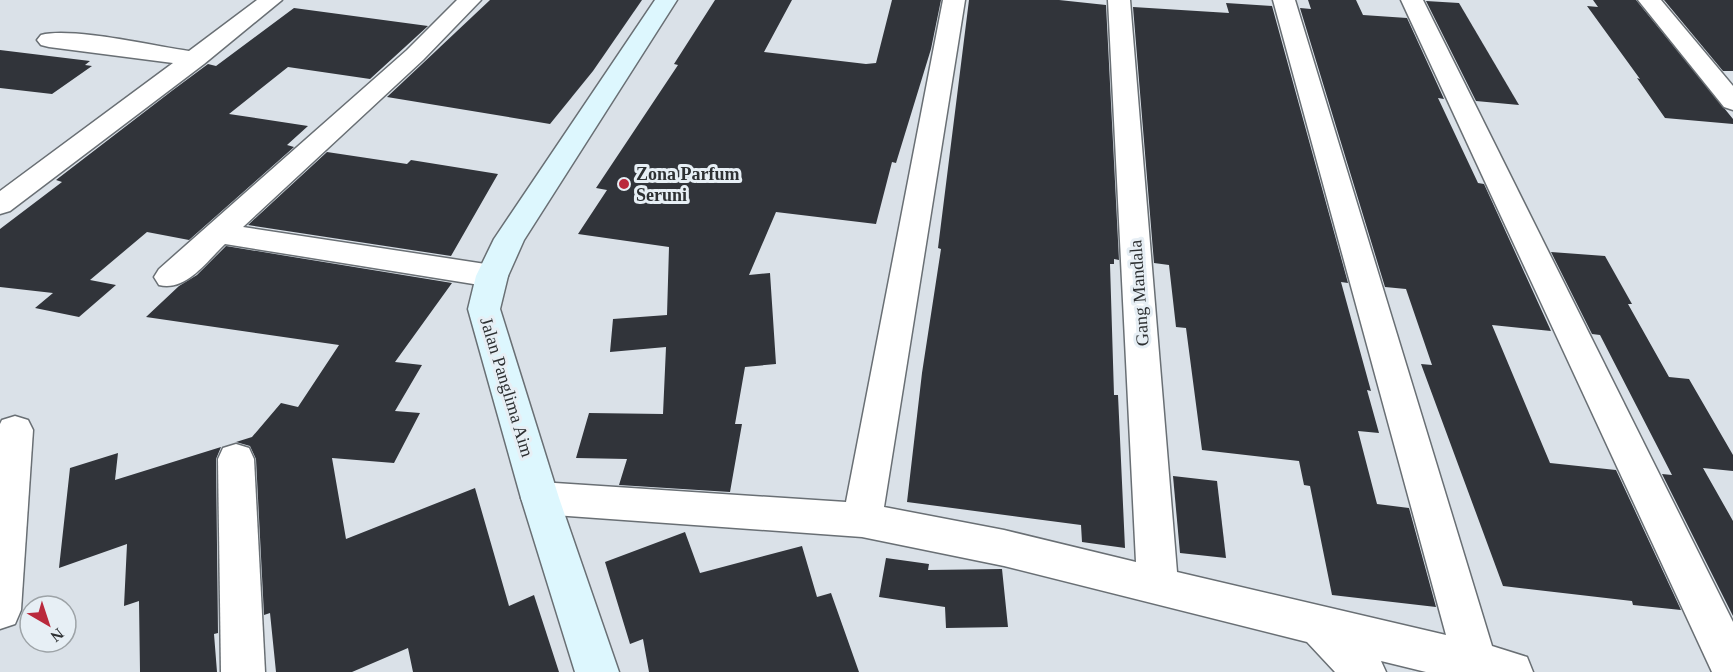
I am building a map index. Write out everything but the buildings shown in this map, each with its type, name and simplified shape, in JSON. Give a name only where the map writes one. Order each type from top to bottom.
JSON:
[{"type":"street","points":[[0,205],[196,59],[271,0]]},
{"type":"street","points":[[170,277],[415,55],[470,0]]},
{"type":"street","name":"Jalan Panglima Aim","points":[[597,672],[540,498],[483,309],[492,276],[509,239],[666,0]]},
{"type":"street","points":[[862,520],[954,0]]},
{"type":"street","name":"Gang Mandala","points":[[1119,0],[1158,586]]},
{"type":"street","points":[[1284,0],[1493,669]]},
{"type":"street","points":[[1412,0],[1733,668]]},
{"type":"street","points":[[1649,0],[1733,102]]},
{"type":"street","points":[[49,40],[96,44],[196,59]]},
{"type":"street","points":[[219,233],[492,276]]},
{"type":"street","points":[[0,610],[15,430]]},
{"type":"street","points":[[236,459],[243,672]]},
{"type":"street","points":[[540,498],[862,520],[1004,548],[1493,669]]},
{"type":"street","points":[[1322,628],[1364,672]]},
{"type":"place","name":"Zona Parfum Seruni","points":[[624,184]]}]
